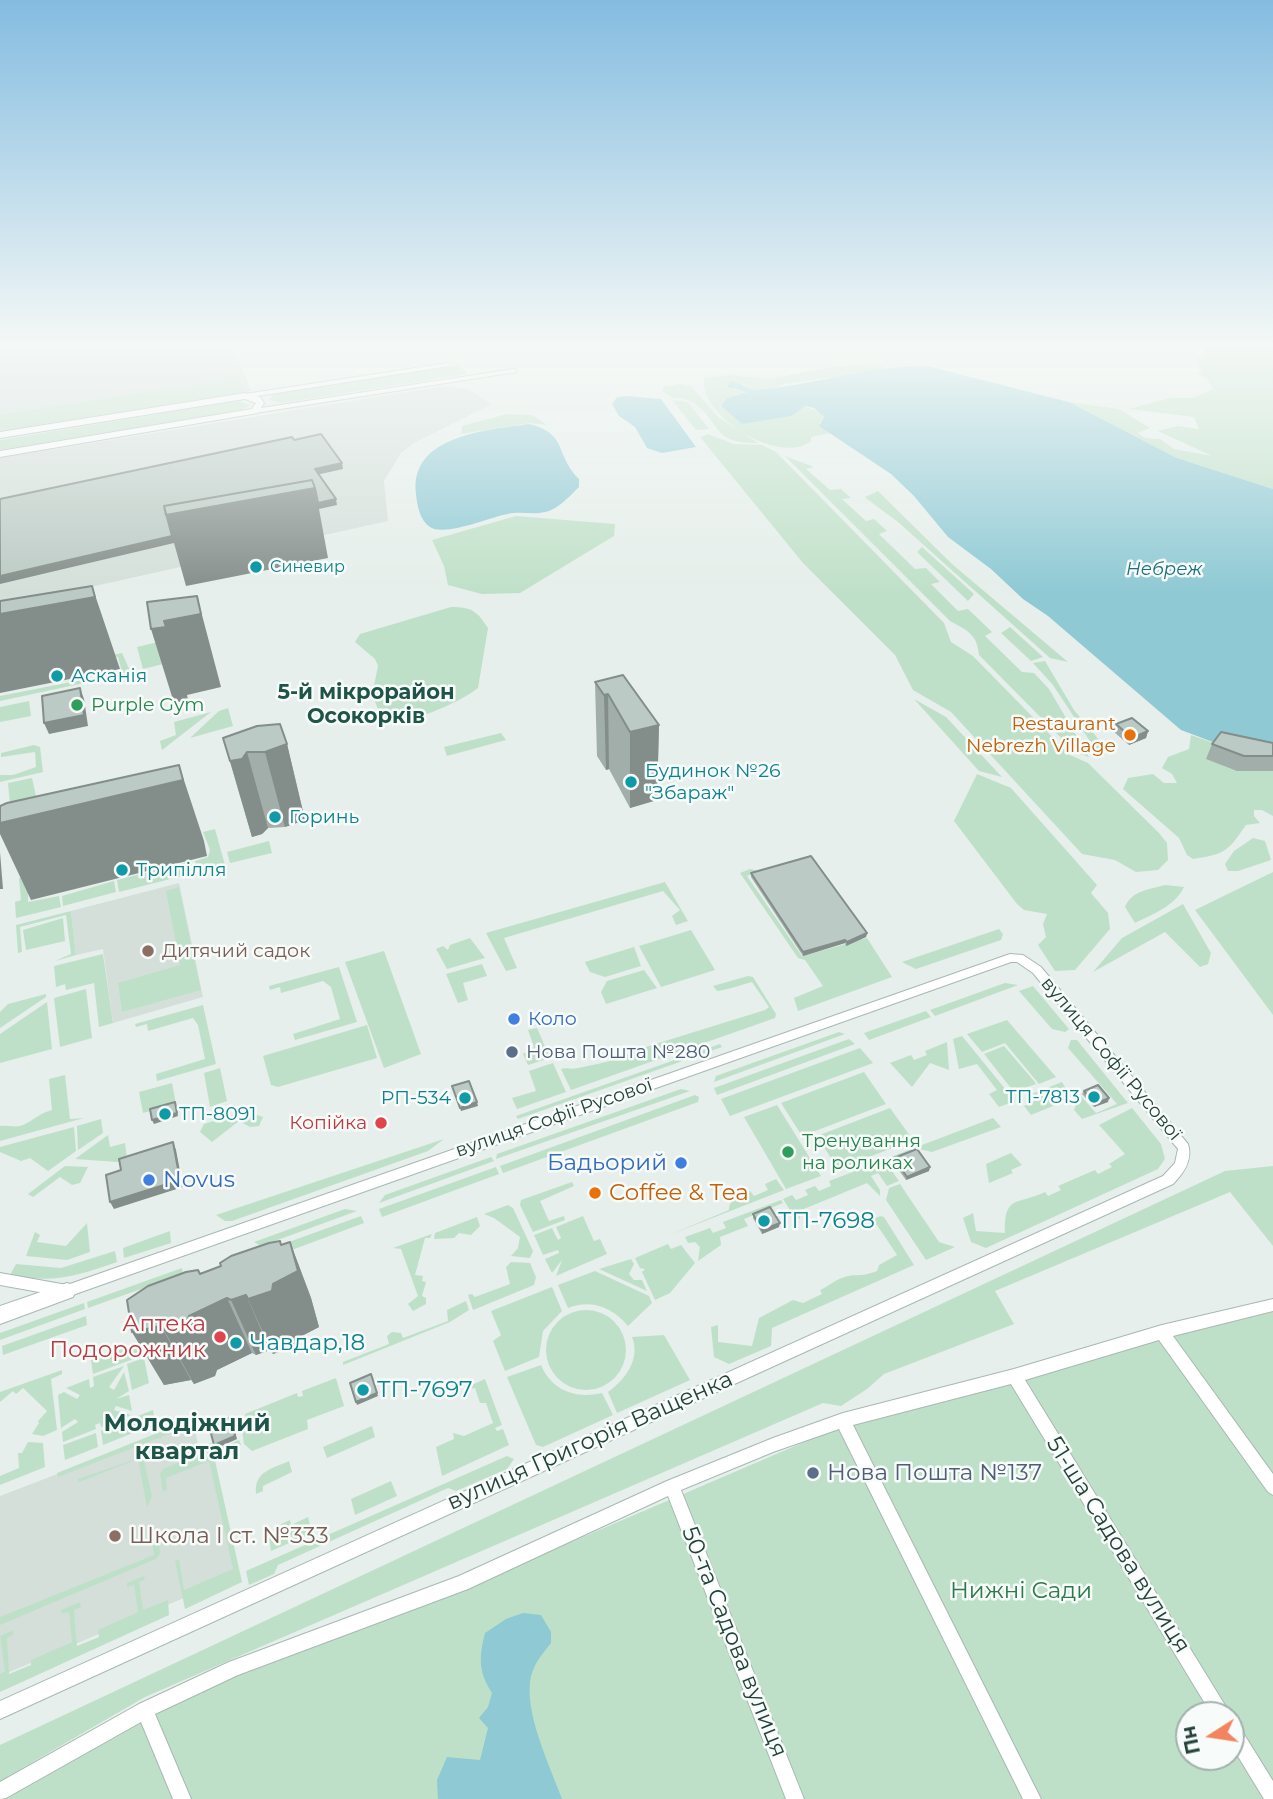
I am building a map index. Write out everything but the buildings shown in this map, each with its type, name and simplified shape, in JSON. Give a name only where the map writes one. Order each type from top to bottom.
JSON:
[{"type":"street","points":[[0,435],[57,426]]},
{"type":"street","points":[[0,454],[166,426]]},
{"type":"street","name":"вулиця Софії Русової","points":[[67,1291],[1010,958],[1019,958],[1037,970],[1173,1131],[1184,1148],[1184,1160],[1179,1171]]},
{"type":"street","name":"вулиця Григорія Ващенка","points":[[0,1710],[1168,1180],[1179,1171]]},
{"type":"street","points":[[0,1279],[67,1291]]},
{"type":"street","points":[[0,1315],[67,1291]]},
{"type":"street","points":[[0,1792],[145,1710],[235,1668],[462,1583],[672,1486],[843,1419],[1014,1376],[1162,1332],[1273,1306]]},
{"type":"street","points":[[1162,1332],[1273,1487]]},
{"type":"street","name":"51-ша Садова вулиця","points":[[1014,1376],[1213,1701]]},
{"type":"street","points":[[843,1419],[1032,1799]]},
{"type":"street","name":"50-та Садова вулиця","points":[[672,1486],[795,1799]]},
{"type":"street","points":[[145,1710],[183,1799]]},
{"type":"street","points":[[1245,1752],[1273,1797]]},
{"type":"shaded area","points":[[0,426],[32,426],[0,431]]},
{"type":"shaded area","points":[[198,426],[448,426],[414,443],[401,453],[384,481],[388,521],[0,607],[0,458]]},
{"type":"shaded area","name":"Дитячий садок","points":[[179,883],[203,997],[113,1023],[103,949],[76,955],[71,911]]},
{"type":"shaded area","name":"Школа І ст. №333","points":[[185,1425],[195,1429],[201,1463],[212,1459],[238,1575],[0,1676],[0,1496]]},
{"type":"green space","points":[[0,426],[30,426],[11,429]]},
{"type":"green space","points":[[86,426],[145,426],[0,450],[0,440]]},
{"type":"green space","points":[[462,426],[511,426],[461,434]]},
{"type":"green space","points":[[693,426],[707,426],[709,429],[696,430]]},
{"type":"green space","points":[[715,426],[732,426],[758,443],[732,440]]},
{"type":"green space","points":[[733,426],[823,426],[831,433],[811,437],[811,441],[797,447],[781,447],[744,434]]},
{"type":"green space","points":[[1115,426],[1147,426],[1150,428],[1138,433],[1145,438],[1160,439],[1174,449],[1212,456],[1158,431],[1178,426],[1199,429],[1198,426],[1273,426],[1273,489],[1177,458]]},
{"type":"green space","points":[[708,434],[734,444],[762,445],[776,452],[944,623],[951,642],[973,656],[1070,755],[1088,763],[1159,833],[1167,843],[1168,860],[1158,870],[1136,872],[1115,860],[1082,854],[951,712],[913,690],[895,655],[803,563],[700,437]]},
{"type":"green space","points":[[785,456],[814,467],[806,469],[830,490],[841,489],[851,498],[842,499],[866,521],[874,519],[887,531],[879,534],[915,569],[926,568],[940,582],[931,584],[958,611],[968,609],[992,632],[985,636],[1022,672],[1034,673],[1049,689],[1089,757],[1075,752],[979,655],[971,634],[950,621]]},
{"type":"green space","points":[[878,491],[952,564],[1068,662],[1050,658],[898,522],[865,497]]},
{"type":"green space","points":[[516,516],[615,524],[614,536],[520,593],[482,594],[448,585],[444,566],[432,540]]},
{"type":"green space","points":[[922,547],[974,594],[968,601],[917,552]]},
{"type":"green space","points":[[451,607],[473,611],[488,628],[478,688],[458,700],[418,717],[383,720],[372,695],[378,666],[375,659],[355,642],[360,634]]},
{"type":"green space","points":[[1010,627],[1043,657],[1031,661],[1001,633]]},
{"type":"green space","points":[[158,642],[163,664],[143,669],[137,647]]},
{"type":"green space","points":[[122,653],[131,673],[0,701],[0,696],[122,672],[118,657],[98,658]]},
{"type":"green space","points":[[1045,661],[1074,710],[1100,741],[1099,755],[1053,685],[1033,663]]},
{"type":"green space","points":[[914,699],[946,717],[1002,777],[979,771]]},
{"type":"green space","points":[[29,701],[31,716],[0,722],[0,707]]},
{"type":"green space","points":[[228,708],[233,726],[190,738],[219,711]]},
{"type":"green space","points":[[211,712],[162,750],[160,741],[176,735],[174,722]]},
{"type":"green space","points":[[501,733],[506,740],[447,756],[444,747]]},
{"type":"green space","points":[[1191,735],[1234,750],[1273,752],[1273,816],[1262,810],[1254,810],[1254,816],[1260,823],[1246,825],[1235,841],[1220,853],[1193,859],[1187,855],[1179,838],[1123,789],[1128,778],[1153,774],[1164,783],[1177,783],[1172,774],[1162,768],[1168,757],[1189,749]]},
{"type":"green space","points":[[34,745],[40,747],[43,772],[0,782],[0,775],[13,775],[36,767],[35,752],[1,757],[1,753]]},
{"type":"green space","points":[[977,774],[1011,788],[1097,885],[1091,893],[1108,913],[1110,929],[1075,970],[1055,971],[1038,945],[1046,937],[1043,924],[1047,914],[1024,910],[1017,904],[954,821]]},
{"type":"green space","points":[[32,778],[36,796],[49,796],[10,805],[8,783]]},
{"type":"green space","points":[[215,829],[225,865],[198,872],[195,861],[208,857],[210,850],[203,832]]},
{"type":"green space","points":[[1253,838],[1265,841],[1271,860],[1238,871],[1228,871],[1225,864],[1234,851]]},
{"type":"green space","points":[[269,841],[272,853],[230,863],[227,852]]},
{"type":"green space","points":[[191,861],[194,873],[119,892],[117,880]]},
{"type":"green space","points":[[750,869],[760,871],[747,876],[802,956],[867,938],[892,977],[798,1011],[794,998],[823,986],[805,960],[798,958],[740,873]]},
{"type":"green space","points":[[1273,872],[1273,1015],[1195,910]]},
{"type":"green space","points":[[28,876],[28,902],[59,896],[61,907],[16,918],[15,902],[21,900],[19,878]]},
{"type":"green space","points":[[114,881],[116,892],[63,906],[62,896]]},
{"type":"green space","points":[[665,882],[688,921],[676,925],[672,916],[680,910],[663,891],[504,938],[517,968],[506,971],[486,933]]},
{"type":"green space","points":[[1165,885],[1184,887],[1169,904],[1135,923],[1125,907],[1128,902],[1142,892]]},
{"type":"green space","points":[[179,887],[201,990],[122,1012],[118,983],[180,965],[166,891]]},
{"type":"green space","points":[[1183,904],[1211,953],[1208,964],[1200,967],[1165,932],[1093,972],[1122,938]]},
{"type":"green space","points":[[71,911],[76,955],[55,961],[71,954],[66,915],[20,927],[22,952],[18,953],[16,925]]},
{"type":"green space","points":[[63,918],[65,941],[26,950],[23,930]]},
{"type":"green space","points":[[999,929],[1003,934],[1001,940],[916,969],[902,962]]},
{"type":"green space","points":[[691,930],[715,970],[661,987],[639,946]]},
{"type":"green space","points":[[470,938],[485,958],[447,969],[436,949],[443,946],[448,950],[450,945]]},
{"type":"green space","points":[[634,947],[641,966],[605,977],[590,972],[585,962]]},
{"type":"green space","points":[[384,951],[421,1054],[384,1068],[345,962]]},
{"type":"green space","points":[[103,954],[113,1023],[99,1027],[94,983],[66,990],[65,984],[56,987],[54,966]]},
{"type":"green space","points":[[482,964],[487,976],[463,983],[468,1000],[458,1003],[446,974]]},
{"type":"green space","points":[[339,967],[357,1022],[295,1040],[293,1034],[340,1019],[331,987],[323,981],[281,993],[280,987],[270,990],[269,986]]},
{"type":"green space","points":[[644,970],[657,988],[606,1004],[601,992],[607,981]]},
{"type":"green space","points":[[753,977],[776,1014],[775,1018],[571,1090],[561,1069],[576,1069],[614,1060],[633,1051],[765,1010],[769,1007],[752,982],[717,991],[713,986]]},
{"type":"green space","points":[[1005,983],[1018,985],[935,1016],[930,1010]]},
{"type":"green space","points":[[1033,986],[1069,1029],[1065,1032],[1052,1029],[1019,991]]},
{"type":"green space","points":[[86,989],[92,1038],[60,1047],[54,998]]},
{"type":"green space","points":[[46,994],[46,997],[0,1028],[0,1012],[8,1004]]},
{"type":"green space","points":[[47,1002],[52,1049],[0,1063],[0,1034]]},
{"type":"green space","points":[[203,1005],[216,1064],[157,1081],[156,1074],[205,1059],[198,1025],[193,1018],[148,1031],[147,1024],[136,1027],[135,1024]]},
{"type":"green space","points":[[926,1011],[931,1017],[869,1040],[864,1033]]},
{"type":"green space","points":[[1007,1020],[1056,1077],[1039,1084],[1005,1043],[982,1052],[967,1034]]},
{"type":"green space","points":[[367,1025],[377,1058],[278,1087],[271,1085],[263,1056]]},
{"type":"green space","points":[[537,1028],[550,1058],[528,1065],[523,1054],[534,1047],[528,1030]]},
{"type":"green space","points":[[839,1032],[845,1034],[714,1082],[716,1076]]},
{"type":"green space","points":[[962,1036],[1015,1101],[999,1107],[989,1094],[997,1090],[977,1064],[959,1069],[953,1039]]},
{"type":"green space","points":[[849,1039],[855,1044],[717,1095],[714,1088]]},
{"type":"green space","points":[[1071,1040],[1077,1040],[1128,1103],[1082,1119],[1074,1110],[1080,1095],[1096,1113],[1117,1104],[1068,1048]]},
{"type":"green space","points":[[947,1042],[949,1070],[930,1063],[912,1087],[890,1063],[911,1055],[914,1060],[927,1055],[925,1051]]},
{"type":"green space","points":[[720,1044],[722,1047],[518,1119],[516,1116]]},
{"type":"green space","points":[[1004,1046],[1036,1084],[1014,1092],[984,1054]]},
{"type":"green space","points":[[860,1048],[873,1063],[730,1116],[721,1099]]},
{"type":"green space","points":[[553,1063],[566,1092],[517,1109],[512,1098],[536,1091],[529,1071]]},
{"type":"green space","points":[[220,1068],[227,1101],[210,1107],[204,1073]]},
{"type":"green space","points":[[864,1072],[886,1104],[802,1136],[781,1103]]},
{"type":"green space","points":[[65,1075],[70,1119],[84,1118],[0,1141],[0,1126],[20,1126],[52,1110],[49,1079]]},
{"type":"green space","points":[[1062,1082],[1068,1092],[1065,1101],[1031,1115],[1024,1106],[1034,1102],[1029,1095]]},
{"type":"green space","points":[[172,1083],[176,1104],[143,1113],[139,1092]]},
{"type":"green space","points":[[681,1089],[690,1091],[496,1159],[497,1154]]},
{"type":"green space","points":[[695,1095],[699,1097],[698,1102],[503,1173],[500,1166]]},
{"type":"green space","points":[[777,1105],[821,1176],[786,1189],[744,1117]]},
{"type":"green space","points":[[890,1108],[913,1140],[838,1169],[817,1136]]},
{"type":"green space","points":[[1132,1108],[1161,1144],[1165,1159],[1158,1169],[986,1248],[971,1242],[963,1218],[973,1213],[976,1231],[1005,1233],[1007,1212],[1014,1203],[1045,1192],[1048,1196],[1061,1190],[1058,1186],[1095,1170],[1098,1174],[1112,1167],[1109,1164],[1125,1154],[1099,1125]]},
{"type":"green space","points":[[246,1111],[263,1117],[259,1126],[250,1127],[239,1121],[212,1142],[200,1132],[204,1124]]},
{"type":"green space","points":[[993,1118],[1001,1127],[932,1152],[919,1149],[890,1160],[888,1158]]},
{"type":"green space","points":[[101,1119],[103,1133],[78,1150],[77,1126]]},
{"type":"green space","points":[[74,1127],[76,1151],[48,1171],[30,1158],[21,1161],[0,1152],[0,1147]]},
{"type":"green space","points":[[108,1135],[110,1147],[125,1143],[127,1158],[117,1162],[75,1159]]},
{"type":"green space","points":[[444,1139],[428,1151],[232,1221],[225,1221],[216,1215]]},
{"type":"green space","points":[[1011,1153],[1022,1165],[1011,1170],[1013,1173],[989,1183],[986,1164]]},
{"type":"green space","points":[[491,1157],[494,1161],[379,1203],[385,1195]]},
{"type":"green space","points":[[887,1159],[886,1163],[899,1181],[887,1186],[878,1173],[871,1176],[880,1190],[880,1196],[867,1183],[799,1211],[800,1219],[795,1218],[783,1199],[792,1195],[796,1200],[808,1195],[805,1190],[815,1186],[819,1191],[831,1186],[829,1181]]},
{"type":"green space","points":[[65,1166],[88,1167],[80,1183],[72,1185],[60,1177],[33,1197],[28,1194]]},
{"type":"green space","points":[[1273,1166],[1273,1246],[1230,1192],[995,1291],[1014,1324],[884,1374],[841,1406],[823,1403],[145,1697],[0,1781],[0,1745],[1225,1171]]},
{"type":"green space","points":[[496,1167],[499,1174],[382,1217],[379,1209]]},
{"type":"green space","points":[[776,1179],[784,1190],[669,1235],[729,1210],[733,1200],[742,1194],[750,1191],[754,1196],[768,1190],[765,1184]]},
{"type":"green space","points":[[572,1182],[574,1186],[540,1201],[549,1221],[564,1216],[565,1220],[533,1232],[520,1205],[521,1200]]},
{"type":"green space","points":[[900,1184],[939,1242],[955,1247],[926,1260],[886,1200],[889,1188]]},
{"type":"green space","points":[[781,1200],[783,1203],[744,1219],[748,1226],[720,1237],[721,1245],[698,1261],[700,1247],[695,1242],[688,1243],[685,1237],[710,1228],[713,1233],[726,1228],[723,1222]]},
{"type":"green space","points":[[508,1205],[513,1208],[533,1251],[530,1258],[511,1256],[518,1248],[520,1237],[484,1214]]},
{"type":"green space","points":[[345,1209],[357,1211],[261,1246],[254,1242]]},
{"type":"green space","points":[[361,1216],[364,1223],[281,1254],[272,1248]]},
{"type":"green space","points":[[583,1216],[594,1241],[600,1239],[607,1254],[556,1276],[562,1260],[552,1273],[545,1259],[559,1253],[558,1250],[543,1255],[534,1235],[552,1228],[558,1240],[561,1238],[556,1227]]},
{"type":"green space","points":[[477,1217],[480,1226],[471,1235],[459,1233],[454,1238],[434,1239],[435,1233]]},
{"type":"green space","points":[[884,1217],[914,1265],[772,1328],[771,1346],[729,1364],[714,1357],[711,1327],[718,1325],[718,1342],[752,1346],[759,1318],[793,1300],[803,1303],[822,1294],[820,1290],[841,1278],[877,1271],[879,1265],[897,1255],[877,1225],[873,1226],[870,1221]]},
{"type":"green space","points":[[87,1223],[90,1252],[67,1260],[26,1256],[35,1232],[40,1235],[37,1242],[66,1246]]},
{"type":"green space","points":[[170,1231],[171,1243],[124,1258],[123,1248]]},
{"type":"green space","points":[[432,1234],[430,1238],[425,1238],[415,1275],[423,1276],[422,1281],[426,1282],[422,1296],[426,1298],[426,1304],[413,1311],[408,1304],[418,1296],[401,1249],[393,1248]]},
{"type":"green space","points":[[668,1244],[671,1249],[681,1245],[695,1263],[670,1293],[655,1300],[642,1272],[645,1269],[640,1268],[635,1258]]},
{"type":"green space","points":[[115,1251],[117,1262],[77,1275],[39,1279],[10,1275],[16,1264],[61,1268]]},
{"type":"green space","points":[[631,1259],[634,1264],[629,1274],[634,1280],[642,1280],[647,1291],[599,1269]]},
{"type":"green space","points":[[511,1262],[530,1263],[536,1277],[534,1285],[473,1310],[468,1295],[475,1297],[510,1284],[506,1267]]},
{"type":"green space","points":[[182,1268],[183,1274],[88,1308],[87,1302]]},
{"type":"green space","points":[[595,1271],[649,1296],[652,1303],[628,1326],[601,1306],[585,1304],[568,1308],[558,1285]]},
{"type":"green space","points":[[552,1287],[562,1311],[543,1331],[539,1357],[505,1371],[493,1341],[501,1335],[491,1311]]},
{"type":"green space","points":[[466,1301],[469,1310],[450,1322],[343,1365],[343,1362],[389,1344],[387,1336],[392,1332],[401,1333],[403,1338],[448,1321],[447,1310]]},
{"type":"green space","points":[[84,1303],[85,1309],[0,1340],[0,1333]]},
{"type":"green space","name":"Нижні Сади","points":[[1273,1307],[1273,1799],[3,1799],[153,1713],[235,1676],[464,1588],[844,1425]]},
{"type":"green space","points":[[578,1310],[594,1310],[615,1321],[626,1342],[626,1358],[615,1379],[594,1390],[578,1390],[564,1384],[552,1372],[546,1358],[546,1342],[552,1328],[564,1316]]},
{"type":"green space","points":[[86,1316],[87,1325],[3,1355],[2,1346]]},
{"type":"green space","points":[[664,1335],[690,1380],[617,1413],[608,1392],[630,1368],[634,1353],[632,1337]]},
{"type":"green space","points":[[142,1342],[144,1355],[93,1374],[91,1360]]},
{"type":"green space","points":[[144,1358],[149,1383],[132,1390],[127,1364]]},
{"type":"green space","points":[[541,1365],[552,1381],[566,1391],[583,1395],[602,1393],[613,1415],[543,1447],[536,1445],[507,1377]]},
{"type":"green space","points":[[124,1366],[109,1387],[114,1390],[124,1372],[129,1391],[116,1399],[129,1395],[132,1411],[116,1406],[114,1410],[131,1415],[101,1427],[100,1423],[95,1425],[96,1429],[63,1442],[62,1432],[78,1422],[75,1419],[61,1428],[58,1395],[64,1392],[77,1399],[80,1395],[66,1388],[89,1379],[90,1388],[94,1386],[93,1377]]},
{"type":"green space","points":[[62,1370],[62,1374],[51,1379],[57,1430],[43,1436],[32,1434],[47,1411],[23,1388],[16,1394],[13,1391],[0,1402],[0,1392]]},
{"type":"green space","points":[[336,1378],[344,1406],[307,1420],[308,1429],[252,1451],[244,1444],[242,1430],[248,1427],[245,1414],[297,1393],[298,1397],[303,1396],[302,1391]]},
{"type":"green space","points":[[485,1379],[502,1425],[495,1428],[497,1431],[503,1429],[509,1445],[442,1476],[436,1447],[454,1439],[453,1433],[464,1436],[493,1423],[486,1403],[480,1403],[475,1388],[470,1389],[469,1386]]},
{"type":"green space","points":[[153,1410],[155,1424],[103,1445],[101,1431]]},
{"type":"green space","points":[[185,1422],[182,1429],[58,1477],[57,1473]]},
{"type":"green space","points":[[372,1426],[375,1437],[327,1458],[323,1447]]},
{"type":"green space","points":[[96,1433],[98,1447],[65,1460],[63,1445]]},
{"type":"green space","points":[[239,1440],[241,1445],[214,1456],[242,1582],[185,1609],[175,1561],[179,1559],[184,1590],[233,1569],[209,1461],[166,1478],[167,1489],[163,1492],[160,1474],[163,1469],[201,1453],[200,1447],[211,1443],[213,1451]]},
{"type":"green space","points":[[28,1442],[43,1443],[45,1467],[0,1485],[0,1476],[19,1468],[18,1453],[22,1453]]},
{"type":"green space","points":[[507,1456],[514,1459],[507,1469],[456,1491],[448,1488],[278,1565],[274,1574],[249,1585],[246,1571]]},
{"type":"green space","points":[[139,1458],[144,1461],[152,1496],[147,1508],[138,1459],[79,1482],[78,1479]]},
{"type":"green space","points":[[289,1461],[292,1472],[263,1486],[263,1491],[256,1494],[258,1480],[265,1472]]},
{"type":"green space","points":[[391,1481],[397,1496],[355,1515],[351,1499]]},
{"type":"green space","points":[[308,1517],[312,1533],[271,1551],[269,1536],[282,1529],[281,1524],[290,1520],[291,1525]]},
{"type":"green space","points":[[151,1535],[159,1539],[160,1554],[156,1559],[0,1625],[0,1617],[154,1555]]},
{"type":"green space","points":[[144,1576],[145,1579],[139,1582],[143,1610],[168,1600],[169,1615],[0,1692],[0,1674],[5,1671],[0,1636],[13,1630],[13,1635],[7,1638],[9,1674],[31,1665],[31,1660],[72,1642],[69,1612],[62,1614],[61,1610],[80,1602],[81,1607],[74,1610],[77,1646],[99,1637],[98,1630],[138,1612],[134,1585],[127,1587],[127,1583]]},
{"type":"water","points":[[535,426],[550,433],[579,479],[579,487],[550,511],[513,513],[446,530],[430,527],[420,512],[416,494],[417,474],[425,459],[454,439],[493,429]]},
{"type":"water","points":[[681,426],[696,447],[662,453],[647,448],[635,427]]},
{"type":"water","name":"Небреж","points":[[819,426],[1115,426],[1177,458],[1273,489],[1273,752],[1234,750],[1181,730],[1048,616],[1023,599],[991,569],[948,537],[914,496],[891,474]]},
{"type":"water","points":[[523,1613],[541,1615],[551,1632],[551,1643],[531,1676],[530,1690],[534,1722],[562,1799],[438,1799],[437,1780],[447,1757],[480,1760],[488,1728],[479,1718],[488,1707],[492,1693],[484,1678],[481,1664],[485,1633],[506,1619]]},
{"type":"place","name":"Синевир","points":[[256,567]]},
{"type":"place","name":"Асканія","points":[[57,676]]},
{"type":"place","name":"Purple Gym","points":[[77,705]]},
{"type":"place","name":"Restaurant Nebrezh Village","points":[[1130,735]]},
{"type":"place","name":"Будинок №26 \"Збараж\"","points":[[631,782]]},
{"type":"place","name":"Горинь","points":[[275,817]]},
{"type":"place","name":"Трипілля","points":[[122,870]]},
{"type":"place","name":"Дитячий садок","points":[[148,951]]},
{"type":"place","name":"Коло","points":[[514,1019]]},
{"type":"place","name":"Нова Пошта №280","points":[[512,1052]]},
{"type":"place","name":"ТП-7813","points":[[1094,1097]]},
{"type":"place","name":"РП-534","points":[[465,1098]]},
{"type":"place","name":"ТП-8091","points":[[165,1114]]},
{"type":"place","name":"Копійка","points":[[381,1123]]},
{"type":"place","name":"Тренування на роликах","points":[[788,1152]]},
{"type":"place","name":"Бадьорий","points":[[681,1163]]},
{"type":"place","name":"Novus","points":[[149,1180]]},
{"type":"place","name":"Coffee & Tea","points":[[595,1193]]},
{"type":"place","name":"ТП-7698","points":[[764,1221]]},
{"type":"place","name":"Аптека Подорожник","points":[[220,1337]]},
{"type":"place","name":"Чавдар,18","points":[[236,1343]]},
{"type":"place","name":"ТП-7697","points":[[363,1390]]},
{"type":"place","name":"Нова Пошта №137","points":[[813,1473]]},
{"type":"place","name":"Школа І ст. №333","points":[[115,1536]]},
{"type":"district","name":"5-й мікрорайон Осокорків","points":[[366,705]]},
{"type":"district","name":"Молодіжний квартал","points":[[187,1438]]}]
